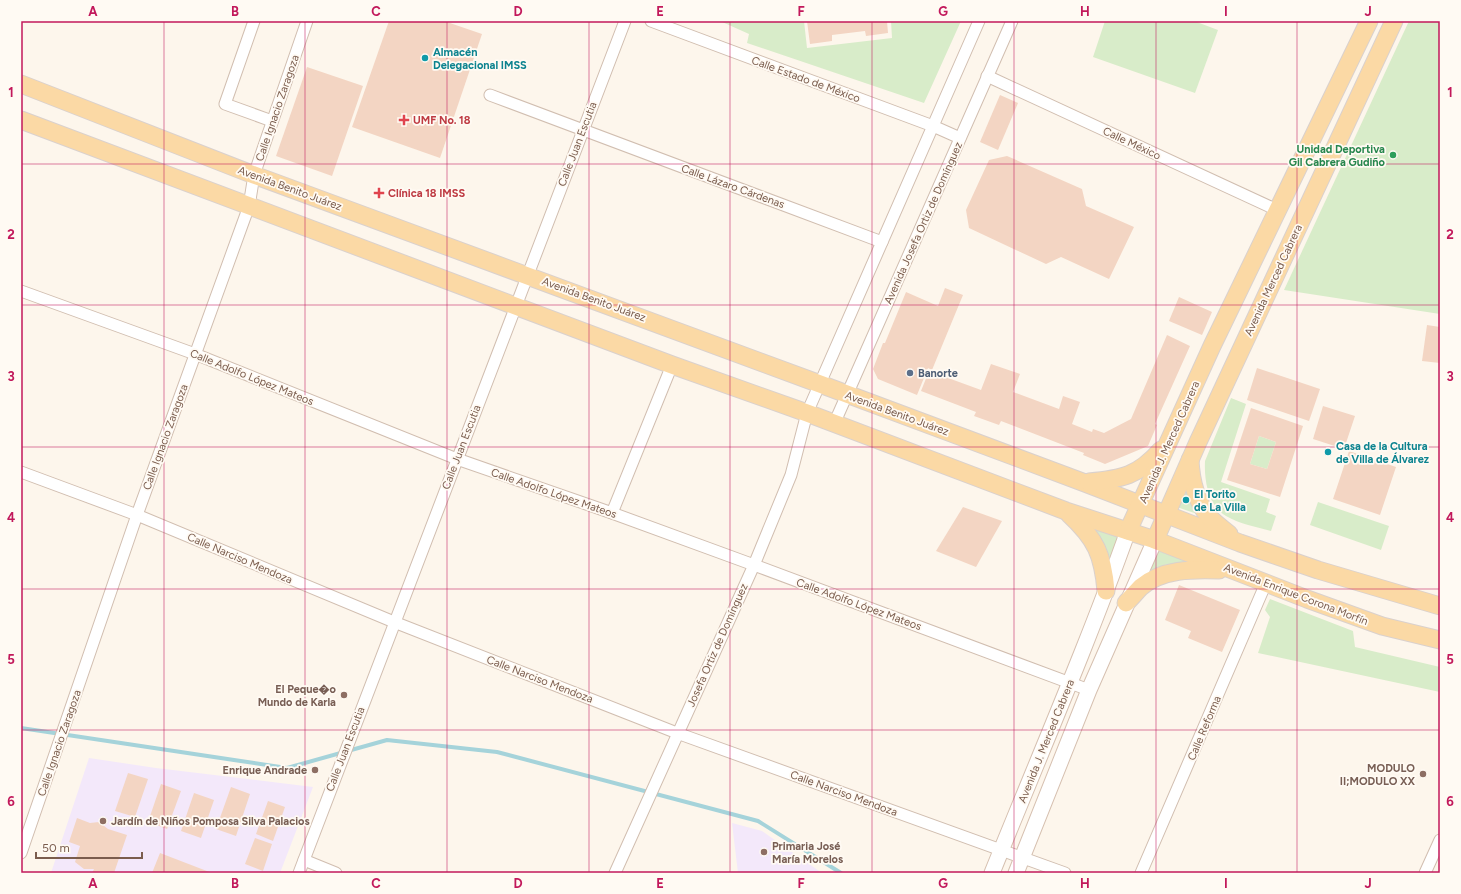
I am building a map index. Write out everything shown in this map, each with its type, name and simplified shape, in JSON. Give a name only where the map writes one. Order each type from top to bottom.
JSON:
[{"type":"main road","name":"Avenida J. Merced Cabrera","points":[[992,873],[1070,682],[1128,531],[1166,444],[1369,21]]},
{"type":"main road","name":"Avenida Merced Cabrera","points":[[1154,540],[1394,21]]},
{"type":"main road","name":"Avenida Benito Juárez","points":[[21,84],[254,175],[848,394],[1166,515]]},
{"type":"main road","points":[[1325,114],[1345,125]]},
{"type":"main road","points":[[21,120],[672,365],[807,413],[1066,511],[1154,540]]},
{"type":"main road","points":[[1085,483],[1116,480],[1138,470],[1153,459],[1166,444]]},
{"type":"main road","points":[[1190,460],[1191,476],[1198,500],[1210,518],[1240,543]]},
{"type":"main road","points":[[1066,511],[1084,528],[1097,546],[1104,570],[1106,591]]},
{"type":"main road","points":[[1166,515],[1318,570],[1440,606]]},
{"type":"main road","name":"Avenida J. Merced Cabrera","points":[[1016,873],[1089,690],[1154,540]]},
{"type":"main road","name":"Avenida Enrique Corona Morfín","points":[[1154,540],[1382,626],[1440,640]]},
{"type":"main road","points":[[1126,603],[1142,586],[1167,574],[1190,569],[1233,570]]},
{"type":"street","points":[[254,21],[226,104],[272,122]]},
{"type":"street","name":"Calle Ignacio Zaragoza","points":[[21,853],[137,515],[249,206],[254,175],[307,21]]},
{"type":"street","name":"Calle Juan Escutia","points":[[299,873],[340,762],[625,21]]},
{"type":"street","name":"Calle Estado de México","points":[[650,21],[933,126],[960,138]]},
{"type":"street","points":[[807,413],[979,21]]},
{"type":"street","name":"Avenida Josefa Ortiz de Domínguez","points":[[834,424],[1012,21]]},
{"type":"street","name":"Calle México","points":[[987,76],[1277,210]]},
{"type":"street","name":"Calle Lázaro Cárdenas","points":[[490,95],[882,242]]},
{"type":"street","name":"Calle Adolfo López Mateos","points":[[21,291],[195,354],[457,459],[612,513],[1089,690]]},
{"type":"street","points":[[612,513],[672,365]]},
{"type":"street","name":"Josefa Ortiz de Domínguez","points":[[615,873],[754,565],[791,475],[807,413]]},
{"type":"street","name":"Calle Narciso Mendoza","points":[[21,472],[137,515],[394,622],[677,733],[1065,873]]},
{"type":"street","name":"Calle Reforma","points":[[1141,873],[1266,583]]},
{"type":"street","points":[[1424,873],[1440,840]]},
{"type":"street","points":[[304,860],[336,873]]},
{"type":"shaded area","points":[[89,758],[156,768],[313,787],[280,873],[51,873]]},
{"type":"shaded area","name":"Primaria José María Morelos","points":[[732,823],[762,831],[822,873],[738,873]]},
{"type":"green space","points":[[720,21],[804,21],[807,48],[892,38],[891,21],[961,21],[924,103],[747,43],[749,34]]},
{"type":"green space","points":[[1105,21],[1194,21],[1218,30],[1195,93],[1093,57]]},
{"type":"green space","name":"Unidad Deportiva Gil Cabrera Gudiño","points":[[1409,21],[1440,21],[1440,314],[1284,290]]},
{"type":"green space","points":[[1231,398],[1246,404],[1221,482],[1270,499],[1266,512],[1276,516],[1271,531],[1242,523],[1226,516],[1215,506],[1208,492],[1205,476],[1205,461]]},
{"type":"green space","points":[[1259,436],[1276,442],[1267,469],[1250,464]]},
{"type":"green space","points":[[1186,478],[1200,515],[1174,506]]},
{"type":"green space","points":[[1318,502],[1389,526],[1381,550],[1310,525]]},
{"type":"green space","points":[[1090,527],[1121,538],[1109,566]]},
{"type":"green space","points":[[1156,550],[1188,562],[1164,565],[1144,577]]},
{"type":"green space","points":[[1270,599],[1353,631],[1355,647],[1440,667],[1440,692],[1258,653],[1270,617],[1265,610]]},
{"type":"building","name":"Almacén Delegacional IMSS","points":[[389,21],[444,21],[482,34],[440,158],[352,127]]},
{"type":"building","points":[[807,21],[887,21],[888,33],[866,36],[865,31],[832,35],[832,41],[810,44]]},
{"type":"building","points":[[307,67],[363,86],[332,176],[276,156]]},
{"type":"building","points":[[1000,95],[1018,103],[998,150],[980,142]]},
{"type":"building","points":[[1007,156],[1082,189],[1086,206],[1134,227],[1109,279],[1061,257],[1046,264],[969,228],[966,210],[989,160]]},
{"type":"building","points":[[945,288],[963,295],[932,370],[928,368],[917,395],[878,379],[873,369],[906,292],[938,306]]},
{"type":"building","points":[[1179,297],[1212,312],[1202,335],[1169,321]]},
{"type":"building","points":[[1427,325],[1440,327],[1440,363],[1422,361]]},
{"type":"building","points":[[1167,335],[1190,346],[1155,424],[1157,425],[1148,446],[1105,464],[1083,455],[1084,453],[1001,421],[999,425],[974,416],[976,412],[921,391],[929,371],[981,390],[991,364],[1020,374],[1013,392],[1059,409],[1063,396],[1080,402],[1072,424],[1092,432],[1093,429],[1104,433],[1131,419]]},
{"type":"building","points":[[1257,368],[1320,389],[1309,421],[1247,400]]},
{"type":"building","points":[[1323,406],[1355,416],[1344,449],[1313,439]]},
{"type":"building","points":[[1251,408],[1303,426],[1280,497],[1227,480]],"holes":[[[1259,436],[1276,442],[1267,469],[1250,464]]]},
{"type":"building","points":[[1349,451],[1396,467],[1380,515],[1333,499]]},
{"type":"building","points":[[963,507],[1002,521],[976,567],[936,551]]},
{"type":"building","points":[[1179,585],[1240,610],[1222,652],[1188,638],[1191,631],[1165,620]]},
{"type":"building","points":[[128,773],[148,779],[135,817],[115,811]]},
{"type":"building","points":[[161,784],[181,791],[167,829],[148,822]]},
{"type":"building","points":[[231,787],[250,794],[236,836],[216,829]]},
{"type":"building","points":[[194,793],[214,800],[201,838],[181,831]]},
{"type":"building","points":[[268,801],[285,807],[273,841],[256,834]]},
{"type":"building","points":[[77,818],[90,823],[99,822],[108,829],[127,835],[114,873],[92,873],[94,869],[84,869],[75,862],[80,846],[69,842]]},
{"type":"building","points":[[255,838],[272,844],[263,871],[245,864]]},
{"type":"building","points":[[160,853],[212,873],[152,873]]},
{"type":"waterway","points":[[21,728],[287,768],[387,740],[497,752],[758,821],[841,873]]},
{"type":"place","name":"Almacén Delegacional IMSS","points":[[425,58]]},
{"type":"place","name":"UMF No. 18","points":[[404,120]]},
{"type":"place","name":"Unidad Deportiva Gil Cabrera Gudiño","points":[[1393,155]]},
{"type":"place","name":"Clínica 18 IMSS","points":[[379,193]]},
{"type":"place","name":"Banorte","points":[[910,373]]},
{"type":"place","name":"Casa de la Cultura de Villa de Álvarez","points":[[1328,452]]},
{"type":"place","name":"El Torito de La Villa","points":[[1186,500]]},
{"type":"place","name":"El Peque�o Mundo de Karla","points":[[344,695]]},
{"type":"place","name":"Enrique Andrade","points":[[315,770]]},
{"type":"place","name":"MODULO II;MODULO XX","points":[[1423,774]]},
{"type":"place","name":"Jardín de Niños Pomposa Silva Palacios","points":[[103,821]]},
{"type":"place","name":"Primaria José María Morelos","points":[[764,852]]}]
